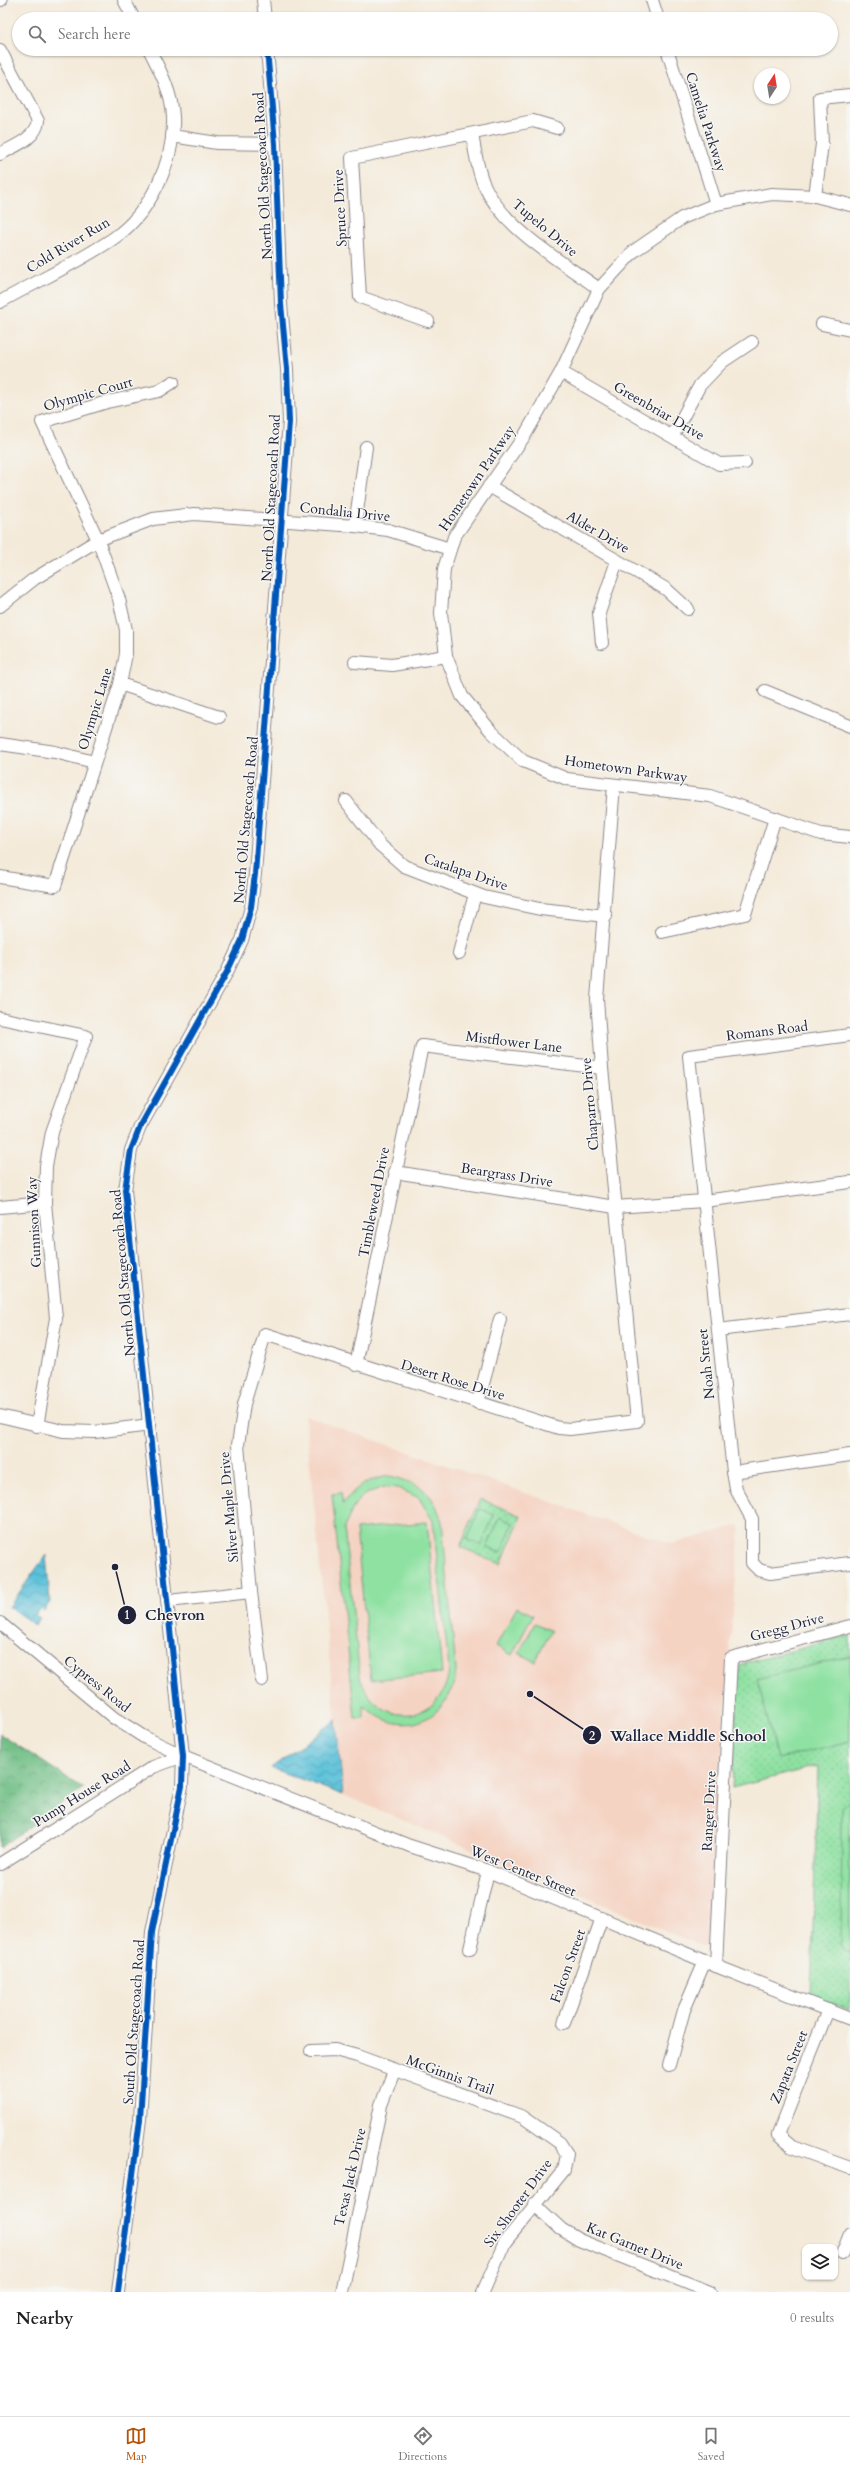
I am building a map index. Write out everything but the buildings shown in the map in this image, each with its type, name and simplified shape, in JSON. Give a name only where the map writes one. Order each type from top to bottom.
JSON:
[{"type":"street","points":[[124,0],[130,12]]},
{"type":"street","points":[[263,0],[264,12]]},
{"type":"street","points":[[652,0],[656,12]]},
{"type":"street","points":[[0,50],[38,121],[36,129],[30,136],[0,154]]},
{"type":"street","name":"Cold River Run","points":[[0,302],[114,238],[152,195],[162,174],[172,136],[173,117],[168,92],[152,56]]},
{"type":"street","name":"North Old Stagecoach Road","points":[[183,1756],[150,1425],[126,1205],[128,1168],[132,1150],[140,1127],[227,972],[242,940],[251,907],[283,520],[289,422],[287,369],[281,304],[275,144],[268,56]]},
{"type":"street","name":"Camelia Parkway","points":[[669,56],[716,204]]},
{"type":"street","points":[[815,196],[822,144],[820,98],[850,95]]},
{"type":"street","name":"Spruce Drive","points":[[428,321],[360,296],[352,158],[533,121],[557,128]]},
{"type":"street","name":"Tupelo Drive","points":[[472,134],[478,168],[484,185],[503,214],[516,227],[599,289]]},
{"type":"street","points":[[172,136],[218,143],[275,144]]},
{"type":"street","name":"Hometown Parkway","points":[[850,205],[815,196],[772,194],[716,204],[682,218],[634,251],[599,289],[561,372],[525,435],[454,537],[444,570],[442,606],[446,656],[462,696],[491,731],[523,761],[567,779],[710,796],[821,834],[850,837]]},
{"type":"street","points":[[822,324],[850,330]]},
{"type":"street","points":[[673,435],[700,385],[722,362],[752,342]]},
{"type":"street","name":"Greenbriar Drive","points":[[561,372],[673,435],[719,464],[745,463]]},
{"type":"street","name":"Olympic Court","points":[[98,540],[42,422],[107,402],[158,391],[173,382]]},
{"type":"street","points":[[355,526],[366,447]]},
{"type":"street","name":"Alder Drive","points":[[489,486],[666,589],[688,609]]},
{"type":"street","name":"Condalia Drive","points":[[0,606],[34,579],[98,540],[153,519],[194,514],[355,526],[388,530],[450,550]]},
{"type":"street","name":"Olympic Lane","points":[[0,876],[55,886],[120,684],[126,654],[126,630],[119,599],[98,540]]},
{"type":"street","points":[[602,643],[600,613],[617,561]]},
{"type":"street","points":[[355,662],[392,665],[446,656]]},
{"type":"street","points":[[120,684],[218,717]]},
{"type":"street","points":[[765,691],[850,726]]},
{"type":"street","points":[[0,744],[55,752],[94,762]]},
{"type":"street","name":"Chaparro Drive","points":[[614,785],[606,916],[597,999],[615,1206],[637,1421]]},
{"type":"street","name":"Catalapa Drive","points":[[346,801],[380,845],[404,866],[475,894],[540,909],[606,916]]},
{"type":"street","points":[[662,932],[745,914],[775,818]]},
{"type":"street","points":[[459,953],[475,894]]},
{"type":"street","name":"Gunnison Way","points":[[0,1018],[86,1036],[52,1132],[46,1166],[45,1203],[56,1318],[37,1426]]},
{"type":"street","name":"Romans Road","points":[[689,1056],[850,1036]]},
{"type":"street","name":"Mistflower Lane","points":[[422,1046],[602,1068]]},
{"type":"street","name":"Timbleweed Drive","points":[[356,1365],[422,1046]]},
{"type":"street","name":"Noah Street","points":[[689,1056],[733,1472],[736,1489],[752,1519],[751,1558],[755,1567],[764,1572],[777,1573],[850,1563]]},
{"type":"street","name":"Beargrass Drive","points":[[395,1172],[615,1206],[704,1201]]},
{"type":"street","points":[[704,1201],[850,1182]]},
{"type":"street","points":[[0,1207],[45,1203]]},
{"type":"street","points":[[718,1330],[850,1314]]},
{"type":"street","points":[[478,1403],[500,1319]]},
{"type":"street","name":"Desert Rose Drive","points":[[265,1334],[356,1365],[559,1428],[570,1429],[637,1421]]},
{"type":"street","name":"Silver Maple Drive","points":[[262,1680],[251,1592],[238,1446],[244,1404],[265,1334]]},
{"type":"street","points":[[0,1416],[63,1432],[95,1432],[150,1425]]},
{"type":"street","points":[[733,1472],[850,1455]]},
{"type":"street","points":[[168,1601],[251,1592]]},
{"type":"street","name":"Cypress Road","points":[[0,1623],[114,1718],[144,1737],[183,1756]]},
{"type":"street","name":"Gregg Drive","points":[[731,1658],[850,1626]]},
{"type":"street","name":"Ranger Drive","points":[[710,1964],[731,1658]]},
{"type":"street","name":"Pump House Road","points":[[0,1864],[153,1767],[183,1756]]},
{"type":"street","name":"West Center Street","points":[[183,1756],[410,1846],[488,1871],[710,1964],[850,2019]]},
{"type":"street","name":"South Old Stagecoach Road","points":[[118,2292],[140,2119],[152,1932],[182,1786],[183,1756]]},
{"type":"street","points":[[470,1949],[488,1871]]},
{"type":"street","name":"Falcon Street","points":[[564,2023],[602,1918]]},
{"type":"street","points":[[669,2064],[684,2010],[710,1964]]},
{"type":"street","name":"Zapata Street","points":[[828,2010],[778,2135],[792,2147],[850,2168]]},
{"type":"street","name":"McGinnis Trail","points":[[310,2051],[335,2050],[357,2056],[523,2118],[560,2143],[567,2154]]},
{"type":"street","name":"Texas Jack Drive","points":[[342,2292],[381,2105],[394,2071]]},
{"type":"street","name":"Six Shooter Drive","points":[[483,2292],[505,2242],[534,2204],[564,2170],[567,2154]]},
{"type":"street","name":"Kat Garnet Drive","points":[[534,2204],[562,2229],[579,2240],[691,2289],[710,2292]]},
{"type":"street","points":[[842,2254],[850,2234]]},
{"type":"shaded area","points":[[305,1416],[672,1544],[740,1525],[706,1948],[343,1795]]},
{"type":"green space","points":[[390,1476],[401,1479],[424,1490],[434,1503],[442,1522],[456,1670],[455,1681],[452,1690],[443,1705],[423,1720],[411,1723],[387,1721],[364,1706],[364,1718],[355,1718],[332,1494],[341,1493],[343,1504],[353,1492],[363,1484],[382,1477]],"holes":[[[384,1487],[398,1488],[419,1498],[433,1521],[449,1669],[444,1688],[435,1702],[423,1711],[409,1714],[394,1713],[380,1706],[368,1694],[360,1677],[344,1528],[355,1504],[364,1495]]]},
{"type":"green space","points":[[481,1499],[521,1516],[501,1564],[460,1547]]},
{"type":"green space","points":[[480,1509],[494,1515],[481,1545],[467,1540]]},
{"type":"green space","points":[[500,1517],[513,1523],[501,1553],[487,1548]]},
{"type":"green space","points":[[427,1522],[442,1673],[371,1680],[356,1529]]},
{"type":"green space","points":[[517,1607],[533,1615],[512,1655],[496,1646]]},
{"type":"green space","points":[[535,1623],[551,1631],[535,1662],[519,1653]]},
{"type":"green space","points":[[850,1635],[850,2010],[811,1995],[818,1766],[732,1788],[739,1665]]},
{"type":"green space","points":[[850,1656],[850,1741],[778,1759],[757,1679]]},
{"type":"green space","points":[[0,1734],[83,1788],[0,1848]]},
{"type":"green space","points":[[850,1802],[850,1951],[846,1951],[841,1945],[842,1807]]},
{"type":"water","points":[[46,1555],[50,1602],[44,1611],[40,1608],[35,1615],[40,1618],[35,1625],[9,1607]]},
{"type":"water","points":[[336,1720],[343,1795],[271,1768]]},
{"type":"cycle path","points":[[118,2292],[140,2119],[152,1932],[182,1786],[183,1756],[125,1190],[131,1150],[140,1127],[227,972],[242,940],[251,907],[255,874],[289,422],[287,369],[281,304],[275,144],[268,56]]},
{"type":"place","name":"Chevron","points":[[115,1567]]},
{"type":"place","name":"Wallace Middle School","points":[[530,1694]]}]
